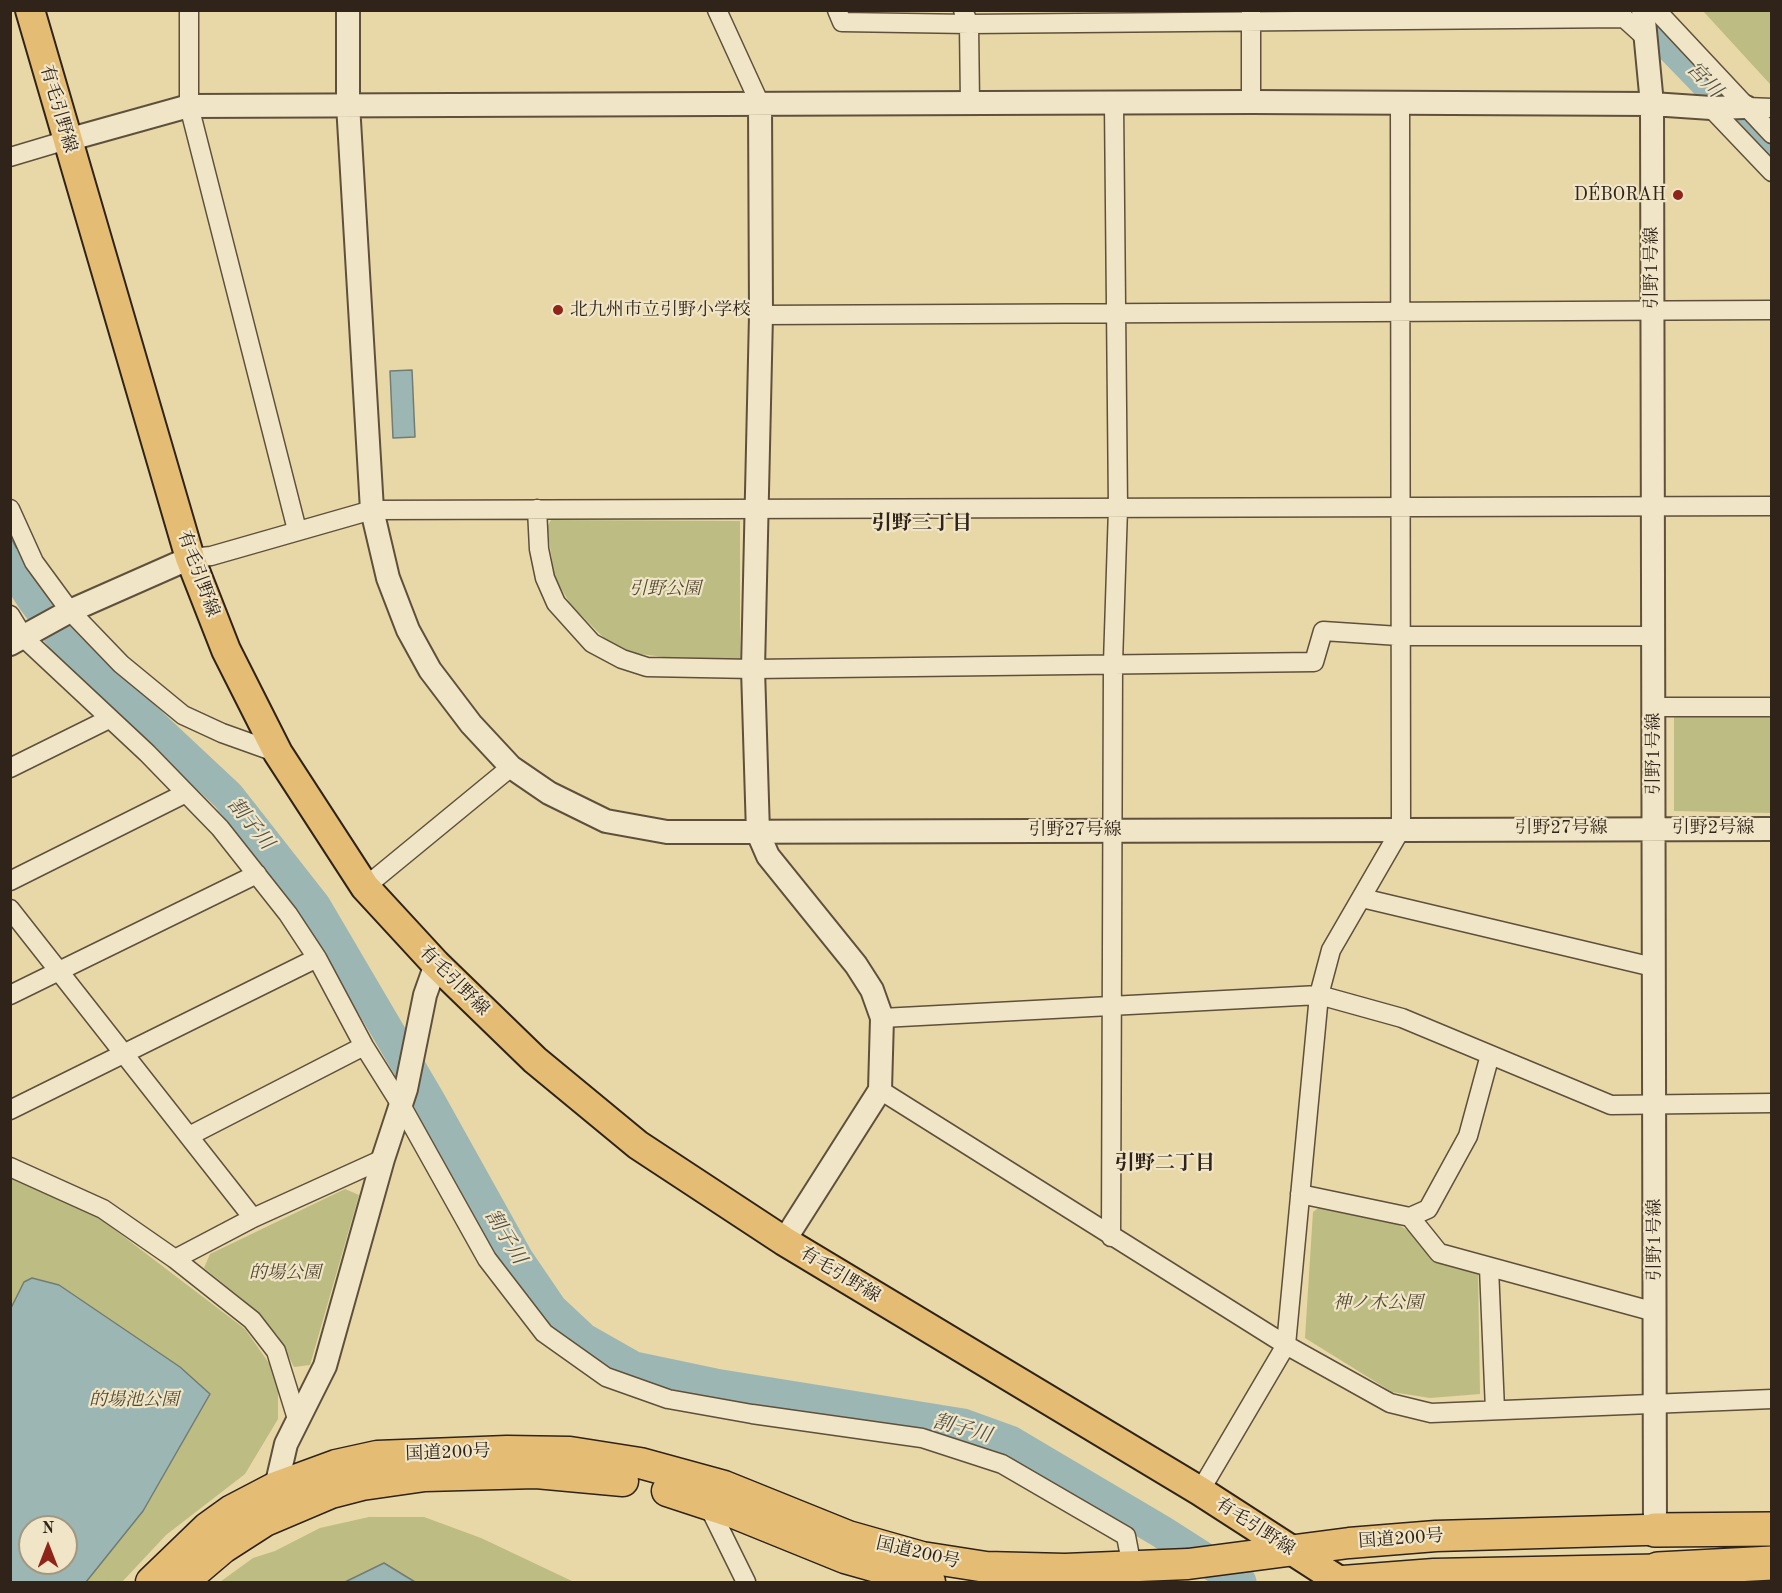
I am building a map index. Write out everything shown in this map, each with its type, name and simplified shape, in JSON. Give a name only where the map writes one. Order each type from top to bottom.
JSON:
[{"type":"highway","name":"国道200号","points":[[183,1582],[282,1498],[336,1465],[377,1456],[507,1451],[570,1452],[640,1464],[724,1486],[848,1536],[922,1557],[986,1568],[1132,1567],[1188,1564],[1349,1543],[1436,1536],[1655,1530],[1772,1524]]},
{"type":"highway","name":"国道200号","points":[[151,1582],[207,1528],[232,1510],[282,1498],[331,1493],[393,1479],[536,1473],[606,1478],[666,1491],[707,1503],[846,1558],[918,1581]]},
{"type":"highway","points":[[1655,1530],[1772,1528]]},
{"type":"highway","points":[[1658,1576],[1772,1563]]},
{"type":"highway","name":"国道200号","points":[[1338,1582],[1434,1574],[1658,1576],[1772,1568]]},
{"type":"main road","name":"有毛引野線","points":[[30,10],[190,558],[226,650],[278,753],[365,886],[436,964],[535,1060],[638,1144],[784,1241],[1200,1491],[1279,1553],[1338,1582]]},
{"type":"street","points":[[189,10],[189,106],[297,530]]},
{"type":"street","name":"引野27号線","points":[[348,10],[348,104],[372,510],[388,578],[408,630],[430,670],[450,697],[471,724],[511,767],[549,793],[606,821],[667,832],[1654,828]]},
{"type":"street","points":[[717,10],[760,104],[761,315],[753,669],[758,833],[768,856],[856,965],[872,990],[882,1018],[880,1090],[784,1241]]},
{"type":"street","points":[[837,10],[842,22],[966,17],[1250,16],[1506,16],[1624,18],[1647,21],[1746,107],[1772,134]]},
{"type":"street","points":[[1250,16],[1251,102]]},
{"type":"street","points":[[966,17],[970,104]]},
{"type":"street","name":"引野1号線","points":[[1647,21],[1652,104],[1655,1530]]},
{"type":"street","points":[[10,157],[189,106],[1251,102],[1652,104],[1712,108],[1772,108]]},
{"type":"street","points":[[1200,1491],[1286,1345],[1319,995],[1331,950],[1401,829],[1400,103]]},
{"type":"street","points":[[1111,1236],[1113,663],[1118,508],[1114,104]]},
{"type":"street","points":[[1712,108],[1772,172]]},
{"type":"street","points":[[761,315],[1772,310]]},
{"type":"street","points":[[23,638],[70,611],[190,558],[211,556],[372,510],[1772,506]]},
{"type":"street","points":[[10,509],[34,562],[70,611],[122,664],[183,715],[222,733],[278,753]]},
{"type":"street","points":[[537,509],[539,549],[544,578],[556,603],[592,643],[622,659],[647,667],[753,669],[1314,662],[1323,631],[1399,636],[1652,636]]},
{"type":"street","points":[[10,615],[23,638],[186,793],[220,828],[257,874],[317,958],[364,1046],[404,1097],[488,1259],[544,1333],[606,1377],[668,1399],[752,1414],[922,1438],[1002,1464],[1126,1536],[1132,1567]]},
{"type":"street","points":[[1654,707],[1772,707]]},
{"type":"street","points":[[10,768],[109,719]]},
{"type":"street","points":[[365,886],[511,767]]},
{"type":"street","points":[[10,881],[186,793]]},
{"type":"street","name":"引野2号線","points":[[1654,828],[1772,829]]},
{"type":"street","points":[[10,995],[257,874]]},
{"type":"street","points":[[1362,898],[1653,967]]},
{"type":"street","points":[[10,909],[253,1218]]},
{"type":"street","points":[[10,1110],[317,958]]},
{"type":"street","points":[[282,1498],[286,1444],[325,1366],[383,1159],[404,1097],[417,1043],[425,995],[436,964]]},
{"type":"street","points":[[882,1018],[1319,995],[1402,1018],[1611,1105],[1772,1103]]},
{"type":"street","points":[[189,1136],[364,1046]]},
{"type":"street","points":[[1300,1194],[1410,1217],[1428,1209],[1468,1136],[1490,1055]]},
{"type":"street","points":[[880,1090],[1286,1345],[1390,1403],[1431,1413],[1772,1399]]},
{"type":"street","points":[[175,1259],[253,1218],[383,1159]]},
{"type":"street","points":[[10,1167],[103,1209],[175,1259],[252,1320],[276,1351],[298,1422]]},
{"type":"street","points":[[1410,1217],[1439,1253],[1655,1312]]},
{"type":"street","points":[[1489,1268],[1495,1410]]},
{"type":"street","points":[[707,1503],[746,1582]]},
{"type":"green space","points":[[1703,11],[1771,11],[1771,84],[1770,84]]},
{"type":"green space","name":"引野公園","points":[[551,520],[740,521],[740,659],[664,657],[632,653],[606,640],[571,605],[555,579],[547,527]]},
{"type":"green space","points":[[1674,717],[1771,717],[1771,813],[1674,811]]},
{"type":"green space","name":"的場池公園","points":[[11,1175],[94,1214],[245,1329],[271,1366],[278,1390],[278,1419],[245,1474],[166,1535],[122,1582],[11,1582]]},
{"type":"green space","name":"的場公園","points":[[345,1189],[359,1195],[310,1365],[294,1367],[278,1336],[241,1298],[204,1268],[210,1254]]},
{"type":"green space","name":"神ノ木公園","points":[[1321,1206],[1397,1224],[1414,1234],[1436,1262],[1478,1273],[1480,1394],[1430,1398],[1392,1392],[1305,1338],[1313,1212]]},
{"type":"green space","points":[[369,1517],[424,1517],[481,1538],[574,1582],[415,1582],[384,1563],[345,1582],[220,1582],[253,1558],[275,1551],[320,1528]]},
{"type":"water","points":[[412,370],[415,437],[393,438],[390,371]]},
{"type":"water","points":[[10,536],[28,570],[54,605],[31,615],[11,583]]},
{"type":"water","points":[[32,1278],[59,1285],[180,1367],[210,1394],[143,1511],[86,1582],[11,1582],[11,1308],[24,1282]]},
{"type":"water","points":[[384,1563],[415,1582],[345,1582]]},
{"type":"waterway","name":"宮川","points":[[1636,10],[1772,150]]},
{"type":"waterway","name":"割子川","points":[[10,564],[70,648],[228,796],[315,907],[429,1101],[517,1259],[551,1309],[583,1339],[634,1368],[715,1385],[963,1425],[1010,1442],[1162,1532],[1240,1582]]},
{"type":"place","name":"DÉBORAH","points":[[1678,195]]},
{"type":"place","name":"北九州市立引野小学校","points":[[558,310]]},
{"type":"district","name":"引野三丁目","points":[[922,524]]},
{"type":"district","name":"引野二丁目","points":[[1165,1164]]}]
